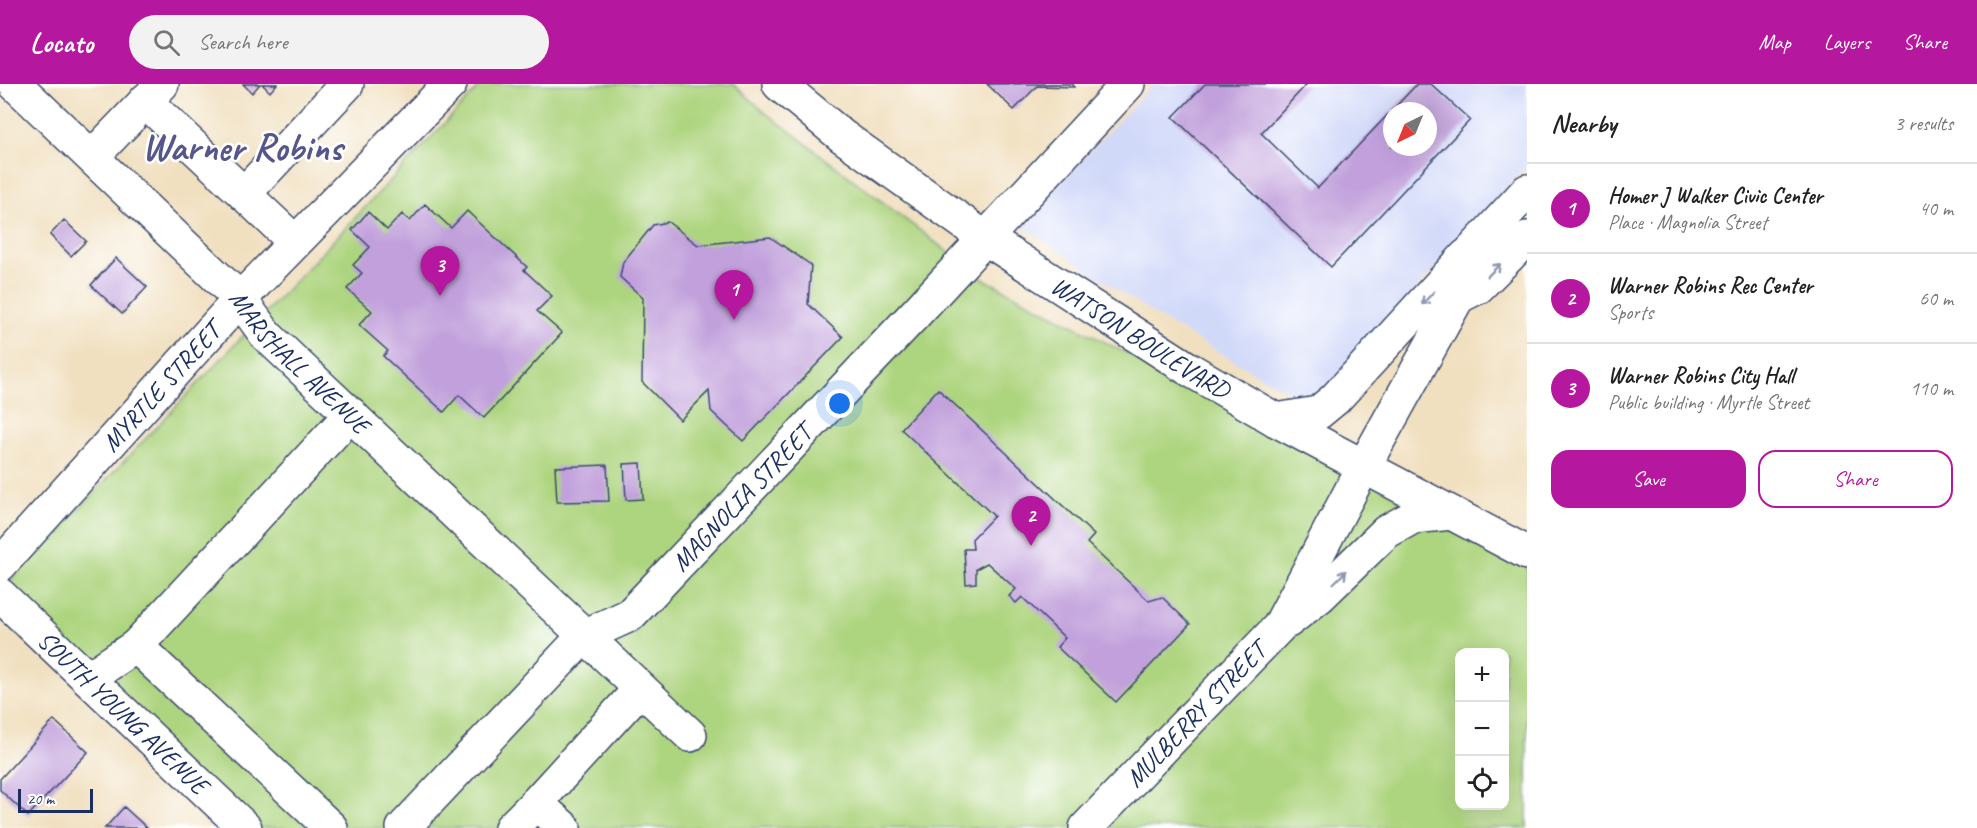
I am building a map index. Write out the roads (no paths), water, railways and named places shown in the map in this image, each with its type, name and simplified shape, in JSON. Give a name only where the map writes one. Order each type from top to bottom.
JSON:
[{"type":"street","name":"MARSHALL AVENUE","points":[[15,84],[240,299],[266,335],[690,735]]},
{"type":"street","points":[[244,194],[347,84]]},
{"type":"street","name":"MYRTLE STREET","points":[[0,565],[240,299],[450,84]]},
{"type":"street","name":"WATSON BOULEVARD","points":[[779,84],[842,136],[985,238],[1177,362],[1276,420],[1527,553]]},
{"type":"street","name":"MAGNOLIA STREET","points":[[584,636],[630,615],[1128,84]]},
{"type":"street","points":[[92,157],[154,93],[244,194],[295,242]]},
{"type":"street","points":[[1276,420],[1318,413],[1335,399],[1527,191]]},
{"type":"street","points":[[1458,297],[1478,287],[1527,238]]},
{"type":"street","points":[[1458,297],[1468,255]]},
{"type":"street","name":"MULBERRY STREET","points":[[1279,627],[1364,466],[1458,297]]},
{"type":"street","points":[[87,678],[136,646],[351,414]]},
{"type":"street","name":"MULBERRY STREET","points":[[1086,828],[1279,627],[1320,596],[1386,532],[1413,517],[1451,513]]},
{"type":"street","name":"SOUTH YOUNG AVENUE","points":[[0,595],[245,828]]},
{"type":"street","points":[[403,828],[584,636]]},
{"type":"street","points":[[136,646],[331,828]]},
{"type":"street","points":[[511,828],[640,689]]},
{"type":"street","points":[[536,802],[564,828]]},
{"type":"place","name":"Warner Robins City Hall","points":[[440,296]]},
{"type":"place","name":"Homer J Walker Civic Center","points":[[734,320]]},
{"type":"place","name":"Warner Robins Rec Center","points":[[1031,546]]},
{"type":"district","name":"Warner Robins","points":[[242,147]]}]
